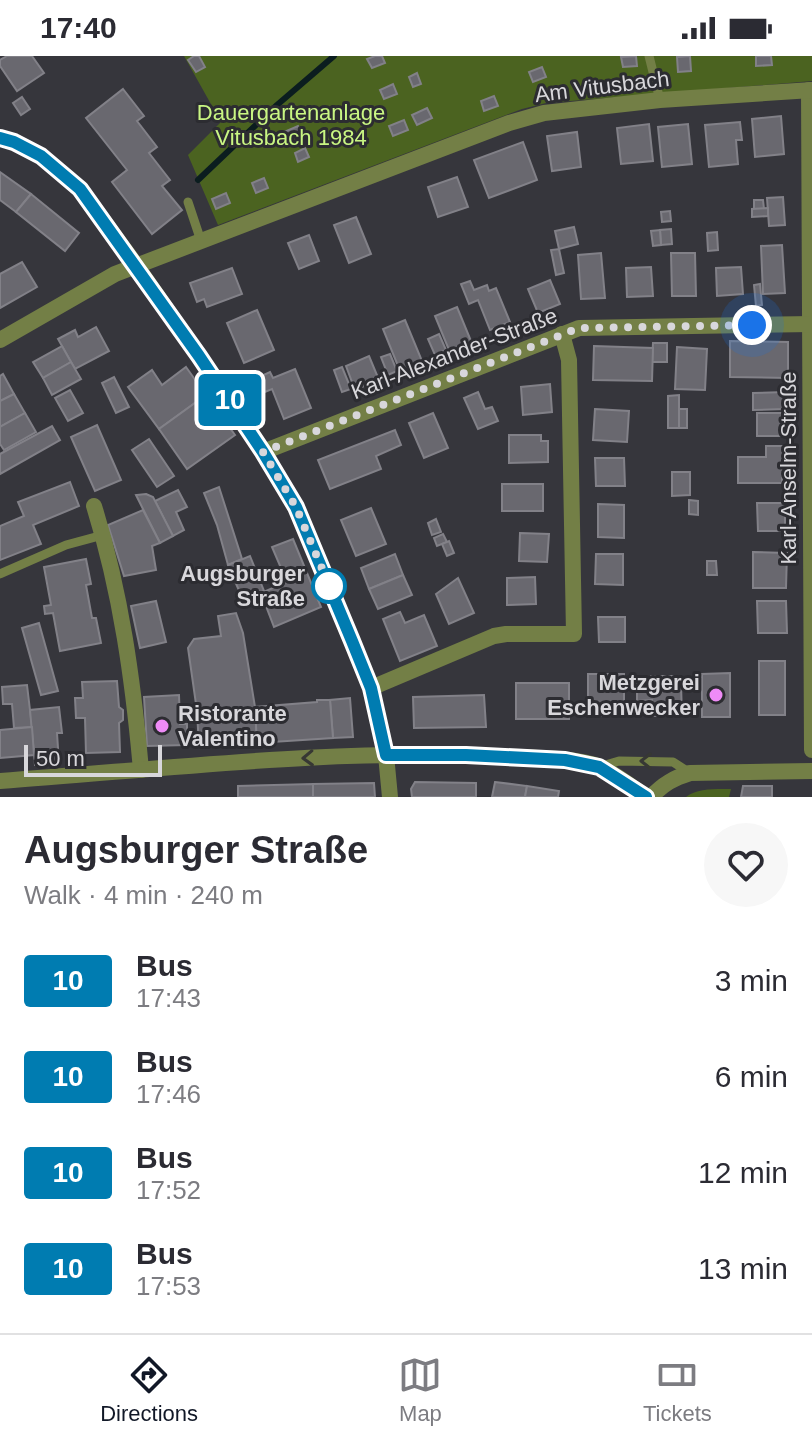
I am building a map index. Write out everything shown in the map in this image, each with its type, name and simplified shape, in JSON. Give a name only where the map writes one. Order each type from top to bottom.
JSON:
[{"type":"street","name":"Am Vitusbach","points":[[0,340],[136,265],[509,123],[544,113],[660,100],[811,90]]},
{"type":"street","name":"Karl-Anselm-Straße","points":[[811,90],[812,750]]},
{"type":"street","points":[[0,138],[41,156],[80,189],[231,402],[296,507],[371,688],[386,755],[390,797]]},
{"type":"street","name":"Karl-Alexander-Straße","points":[[263,452],[579,328],[811,324]]},
{"type":"street","points":[[371,688],[494,636],[574,634],[569,360],[562,334]]},
{"type":"street","points":[[94,506],[116,588],[131,676],[141,770]]},
{"type":"street","points":[[0,781],[262,759],[466,755],[565,760],[599,767],[648,797],[672,779],[690,773],[812,771]]},
{"type":"lane","points":[[649,56],[660,100]]},
{"type":"lane","points":[[188,202],[201,241]]},
{"type":"lane","points":[[0,574],[66,545],[103,535]]},
{"type":"lane","points":[[599,767],[619,761],[673,762],[690,773]]},
{"type":"green space","name":"Dauergartenanlage Vitusbach 1984","points":[[184,56],[812,56],[812,81],[546,103],[522,109],[218,225],[188,155],[221,122]]},
{"type":"green space","points":[[731,789],[729,797],[686,797],[701,791]]},
{"type":"building","points":[[7,56],[32,56],[44,73],[17,91],[0,66],[0,60]]},
{"type":"building","points":[[199,56],[205,67],[196,72],[188,60]]},
{"type":"building","points":[[382,56],[385,63],[372,68],[367,59]]},
{"type":"building","points":[[636,56],[637,66],[623,67],[621,57]]},
{"type":"building","points":[[690,56],[691,71],[678,72],[677,57]]},
{"type":"building","points":[[756,56],[771,56],[772,65],[756,66]]},
{"type":"building","points":[[542,67],[546,77],[533,82],[529,72]]},
{"type":"building","points":[[417,73],[421,84],[413,87],[409,77]]},
{"type":"building","points":[[393,84],[397,94],[384,99],[380,90]]},
{"type":"building","points":[[123,89],[144,116],[137,121],[157,147],[149,153],[170,180],[162,186],[182,210],[152,234],[112,182],[127,170],[86,118]]},
{"type":"building","points":[[494,96],[498,106],[484,111],[481,101]]},
{"type":"building","points":[[22,97],[30,109],[21,115],[13,103]]},
{"type":"building","points":[[427,108],[432,118],[417,125],[412,115]]},
{"type":"building","points":[[781,116],[784,154],[755,157],[752,119]]},
{"type":"building","points":[[404,120],[408,130],[393,136],[389,126]]},
{"type":"building","points":[[740,122],[742,140],[736,140],[738,164],[709,167],[705,125]]},
{"type":"building","points":[[649,124],[653,161],[621,164],[617,128]]},
{"type":"building","points":[[688,124],[692,164],[662,167],[658,127]]},
{"type":"building","points":[[298,126],[302,135],[288,141],[284,132]]},
{"type":"building","points":[[577,132],[581,167],[552,171],[547,136]]},
{"type":"building","points":[[523,142],[537,180],[489,198],[474,160]]},
{"type":"building","points":[[305,148],[309,157],[298,162],[295,153]]},
{"type":"building","points":[[0,172],[31,194],[16,212],[0,200]]},
{"type":"building","points":[[457,177],[468,207],[438,217],[428,187]]},
{"type":"building","points":[[264,178],[268,188],[256,193],[252,183]]},
{"type":"building","points":[[226,193],[230,203],[216,209],[212,199]]},
{"type":"building","points":[[31,194],[79,233],[65,251],[16,212]]},
{"type":"building","points":[[783,197],[785,225],[769,226],[767,198]]},
{"type":"building","points":[[754,200],[763,200],[764,209],[754,209]]},
{"type":"building","points":[[768,208],[768,216],[752,217],[752,209]]},
{"type":"building","points":[[670,211],[671,221],[662,222],[661,212]]},
{"type":"building","points":[[356,217],[371,254],[349,263],[334,225]]},
{"type":"building","points":[[574,227],[578,244],[559,249],[555,231]]},
{"type":"building","points":[[671,229],[672,244],[661,245],[660,230]]},
{"type":"building","points":[[660,230],[661,245],[653,246],[651,231]]},
{"type":"building","points":[[717,232],[718,250],[708,251],[707,233]]},
{"type":"building","points":[[309,235],[319,261],[299,269],[288,243]]},
{"type":"building","points":[[782,245],[785,293],[763,294],[761,246]]},
{"type":"building","points":[[559,249],[564,273],[556,275],[551,250]]},
{"type":"building","points":[[601,253],[605,298],[581,299],[578,255]]},
{"type":"building","points":[[671,253],[695,253],[696,296],[672,296]]},
{"type":"building","points":[[22,262],[37,287],[0,308],[0,274]]},
{"type":"building","points":[[651,267],[653,296],[627,297],[626,268]]},
{"type":"building","points":[[741,267],[743,294],[717,296],[716,268]]},
{"type":"building","points":[[232,268],[242,294],[207,307],[204,299],[197,302],[190,283]]},
{"type":"building","points":[[550,280],[560,304],[538,313],[528,289]]},
{"type":"building","points":[[470,281],[474,290],[487,285],[489,291],[496,288],[510,322],[490,330],[478,300],[469,304],[461,284]]},
{"type":"building","points":[[760,284],[762,305],[756,306],[754,285]]},
{"type":"building","points":[[457,307],[471,341],[449,350],[435,316]]},
{"type":"building","points":[[257,310],[274,350],[244,363],[227,323]]},
{"type":"building","points":[[405,320],[422,361],[400,371],[383,329]]},
{"type":"building","points":[[96,327],[109,351],[75,369],[58,339],[75,330],[78,337]]},
{"type":"building","points":[[439,334],[446,350],[435,355],[428,339]]},
{"type":"building","points":[[730,341],[788,342],[788,378],[730,377]]},
{"type":"building","points":[[653,343],[667,343],[667,362],[652,362]]},
{"type":"building","points":[[62,346],[71,362],[43,378],[33,362]]},
{"type":"building","points":[[594,346],[653,348],[652,381],[593,380]]},
{"type":"building","points":[[677,347],[707,349],[705,390],[675,389]]},
{"type":"building","points":[[390,354],[397,371],[388,375],[381,357]]},
{"type":"building","points":[[369,356],[379,380],[355,390],[346,366]]},
{"type":"building","points":[[71,362],[81,379],[52,395],[43,378]]},
{"type":"building","points":[[186,367],[206,395],[159,429],[128,387],[152,370],[162,385]]},
{"type":"building","points":[[342,367],[351,389],[342,392],[334,370]]},
{"type":"building","points":[[295,369],[311,408],[284,419],[272,389],[265,392],[259,377],[270,372],[273,378]]},
{"type":"building","points":[[3,374],[14,394],[0,401],[0,376]]},
{"type":"building","points":[[114,377],[129,407],[116,413],[102,383]]},
{"type":"building","points":[[550,384],[552,412],[523,415],[521,387]]},
{"type":"building","points":[[70,390],[83,413],[68,421],[55,398]]},
{"type":"building","points":[[478,392],[485,409],[492,407],[498,421],[478,429],[464,398]]},
{"type":"building","points":[[785,392],[785,409],[753,410],[753,393]]},
{"type":"building","points":[[14,394],[25,413],[0,427],[0,401]]},
{"type":"building","points":[[206,395],[235,435],[187,469],[159,429]]},
{"type":"building","points":[[679,395],[679,428],[668,428],[668,396]]},
{"type":"building","points":[[595,409],[629,411],[627,442],[593,440]]},
{"type":"building","points":[[679,409],[687,409],[687,428],[679,428]]},
{"type":"building","points":[[25,413],[36,432],[4,450],[0,444],[0,427]]},
{"type":"building","points":[[433,413],[448,448],[424,458],[409,423]]},
{"type":"building","points":[[757,413],[785,413],[785,436],[757,436]]},
{"type":"building","points":[[97,425],[121,480],[95,491],[71,437]]},
{"type":"building","points":[[52,426],[60,440],[0,474],[0,454]]},
{"type":"building","points":[[395,430],[401,445],[376,456],[381,469],[330,489],[318,460]]},
{"type":"building","points":[[509,435],[541,435],[541,441],[548,441],[548,462],[509,463]]},
{"type":"building","points":[[149,439],[174,476],[157,487],[132,450]]},
{"type":"building","points":[[766,446],[782,446],[782,483],[738,483],[738,457],[766,457]]},
{"type":"building","points":[[595,458],[624,458],[625,486],[596,486]]},
{"type":"building","points":[[672,472],[690,472],[690,495],[672,496]]},
{"type":"building","points":[[70,482],[79,506],[33,525],[41,544],[0,560],[0,526],[24,516],[18,502]]},
{"type":"building","points":[[502,484],[543,484],[543,511],[502,511]]},
{"type":"building","points":[[219,487],[242,559],[228,565],[204,493]]},
{"type":"building","points":[[178,490],[187,507],[176,512],[184,530],[173,536],[155,501]]},
{"type":"building","points":[[136,495],[153,497],[173,536],[160,543]]},
{"type":"building","points":[[689,500],[698,501],[698,515],[689,514]]},
{"type":"building","points":[[757,503],[785,503],[785,531],[758,531]]},
{"type":"building","points":[[598,504],[624,505],[624,538],[598,537]]},
{"type":"building","points":[[371,508],[386,544],[356,556],[341,520]]},
{"type":"building","points":[[143,510],[160,543],[152,546],[156,570],[124,576],[108,525]]},
{"type":"building","points":[[436,519],[441,532],[432,535],[428,523]]},
{"type":"building","points":[[520,533],[549,534],[547,562],[519,561]]},
{"type":"building","points":[[443,534],[447,542],[437,546],[434,538]]},
{"type":"building","points":[[293,539],[321,607],[274,627],[261,593],[287,582],[272,547]]},
{"type":"building","points":[[449,541],[454,553],[447,556],[442,544]]},
{"type":"building","points":[[753,552],[787,553],[786,588],[753,588]]},
{"type":"building","points":[[395,554],[403,575],[369,589],[361,568]]},
{"type":"building","points":[[596,554],[623,554],[623,585],[595,584]]},
{"type":"building","points":[[250,556],[264,591],[243,600],[228,565]]},
{"type":"building","points":[[86,559],[91,584],[86,585],[92,618],[96,618],[101,643],[60,651],[53,613],[45,614],[44,606],[51,605],[44,567]]},
{"type":"building","points":[[707,561],[716,561],[717,575],[707,575]]},
{"type":"building","points":[[403,575],[412,595],[378,609],[369,589]]},
{"type":"building","points":[[535,577],[536,604],[507,605],[507,578]]},
{"type":"building","points":[[458,578],[474,613],[449,624],[436,594]]},
{"type":"building","points":[[156,601],[166,642],[140,648],[131,606]]},
{"type":"building","points":[[757,601],[786,601],[787,633],[758,633]]},
{"type":"building","points":[[400,612],[405,623],[424,615],[437,646],[400,661],[383,619]]},
{"type":"building","points":[[236,613],[243,633],[255,707],[257,743],[199,747],[188,648],[194,639],[221,636],[218,616]]},
{"type":"building","points":[[598,617],[625,617],[625,642],[599,642]]},
{"type":"building","points":[[39,623],[58,691],[41,695],[22,628]]},
{"type":"building","points":[[759,661],[785,661],[785,715],[759,715]]},
{"type":"building","points":[[730,673],[730,717],[702,717],[702,674]]},
{"type":"building","points":[[588,674],[624,674],[624,716],[588,716]]},
{"type":"building","points":[[651,676],[675,676],[675,685],[681,685],[682,715],[653,716],[652,700],[637,701],[637,681],[651,681]]},
{"type":"building","points":[[117,681],[119,707],[123,710],[123,720],[119,723],[120,752],[86,753],[85,718],[76,718],[75,698],[83,698],[82,682]]},
{"type":"building","points":[[516,683],[569,683],[569,719],[516,719]]},
{"type":"building","points":[[27,685],[32,727],[14,728],[12,704],[3,704],[2,687]]},
{"type":"building","points":[[179,695],[180,724],[187,724],[187,745],[147,746],[144,697]]},
{"type":"building","points":[[484,695],[486,727],[414,728],[413,697]]},
{"type":"building","points":[[350,698],[353,737],[333,738],[330,700]]},
{"type":"building","points":[[330,700],[333,738],[257,743],[255,707]]},
{"type":"building","points":[[59,707],[62,733],[57,733],[59,763],[35,765],[30,710]]},
{"type":"building","points":[[32,727],[34,755],[0,758],[0,730]]},
{"type":"building","points":[[415,782],[476,783],[476,797],[412,797],[411,789]]},
{"type":"building","points":[[495,782],[527,786],[525,797],[492,797]]},
{"type":"building","points":[[374,783],[375,797],[313,797],[313,784]]},
{"type":"building","points":[[313,784],[313,797],[238,797],[238,786]]},
{"type":"building","points":[[527,786],[559,791],[558,797],[525,797]]},
{"type":"building","points":[[743,786],[772,786],[772,797],[741,797]]},
{"type":"waterway","points":[[198,180],[334,56]]},
{"type":"bus line","name":"10","points":[[0,138],[41,156],[80,189],[136,265],[263,452],[296,507],[352,641],[371,688],[386,755],[565,760],[599,767],[646,797]]},
{"type":"place","name":"Augsburger Straße","points":[[329,586]]},
{"type":"place","name":"Metzgerei Eschenwecker","points":[[716,695]]},
{"type":"place","name":"Ristorante Valentino","points":[[162,726]]},
{"type":"route","points":[[329,586],[331,590],[296,507],[263,452],[579,328],[752,325]]}]
